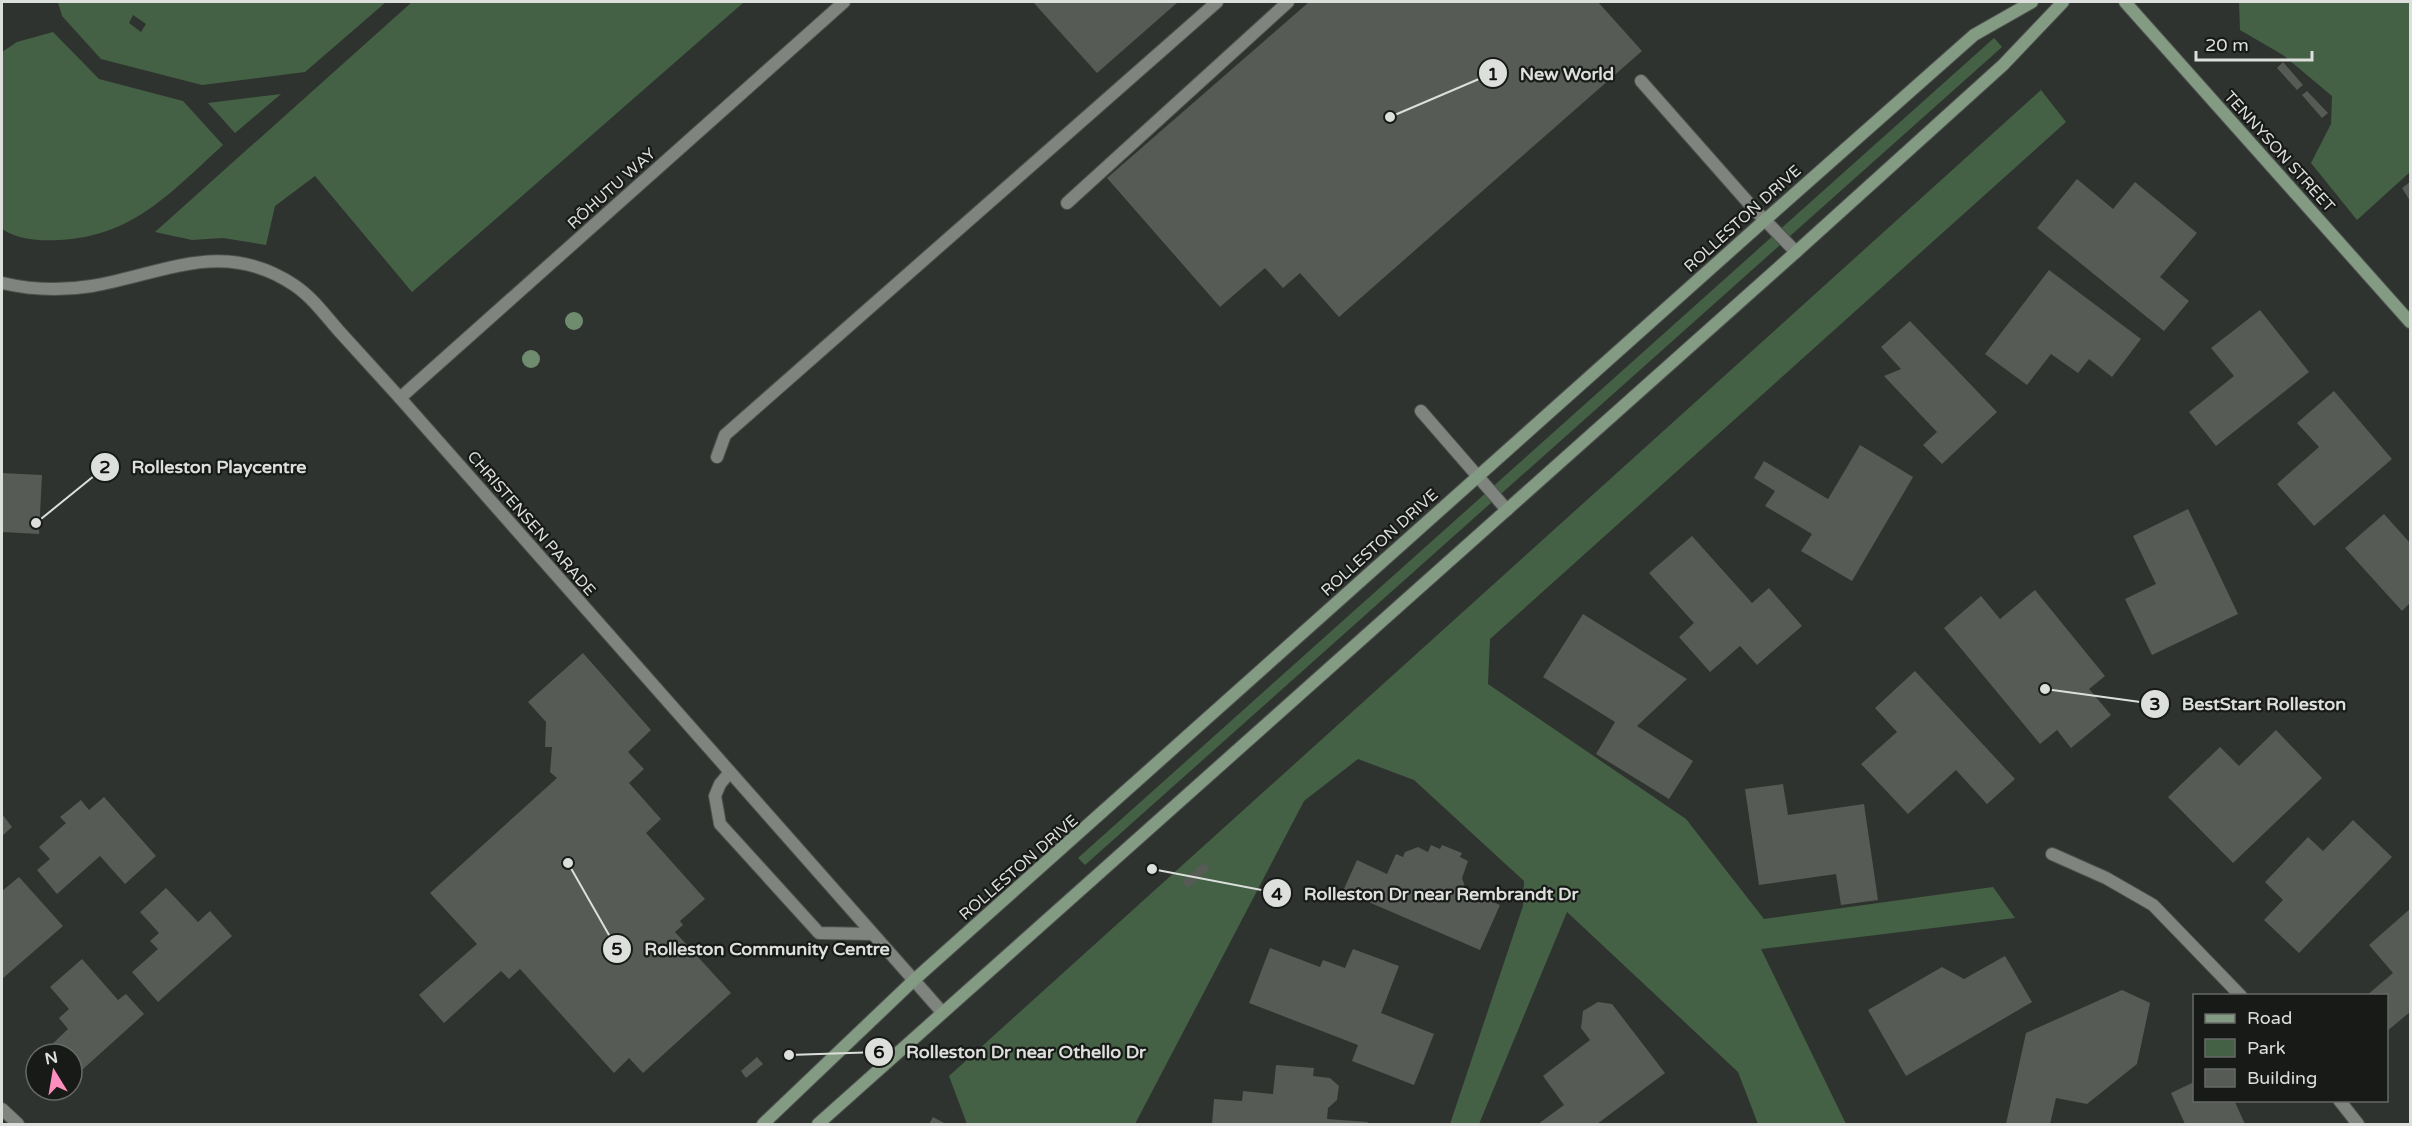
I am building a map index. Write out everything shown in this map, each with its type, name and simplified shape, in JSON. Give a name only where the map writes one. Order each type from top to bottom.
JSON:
[{"type":"main road","name":"ROLLESTON DRIVE","points":[[762,1125],[914,980],[1974,35],[2032,2]]},
{"type":"main road","points":[[818,1125],[1796,252],[2003,65],[2063,2]]},
{"type":"main road","name":"TENNYSON STREET","points":[[2124,2],[2410,322]]},
{"type":"street","name":"RŌHUTU WAY","points":[[400,398],[844,2]]},
{"type":"street","points":[[717,457],[725,435],[1216,2]]},
{"type":"street","points":[[1067,203],[1288,2]]},
{"type":"street","points":[[1641,81],[1796,252]]},
{"type":"street","name":"CHRISTENSEN PARADE","points":[[2,283],[49,290],[92,286],[173,265],[206,260],[246,264],[294,285],[312,301],[400,398],[942,1012]]},
{"type":"street","points":[[1420,411],[1507,510]]},
{"type":"street","points":[[730,772],[720,783],[715,796],[720,824],[819,933],[873,933]]},
{"type":"street","points":[[2052,854],[2106,878],[2153,905],[2239,994]]},
{"type":"street","points":[[2340,1102],[2358,1125]]},
{"type":"street","points":[[2,1109],[16,1123]]},
{"type":"green space","points":[[58,2],[386,2],[305,72],[202,85],[101,59],[62,16]],"holes":[[[133,15],[146,24],[141,32],[129,23]]]},
{"type":"green space","points":[[412,2],[744,2],[412,292],[315,176],[275,206],[266,245],[223,238],[192,240],[155,232]]},
{"type":"green space","points":[[2239,2],[2410,2],[2410,172],[2357,220],[2311,163],[2331,124],[2332,96],[2283,55],[2240,30]]},
{"type":"green space","points":[[53,32],[99,79],[183,101],[223,145],[168,195],[130,221],[86,237],[37,240],[15,236],[2,229],[2,52],[17,42]]},
{"type":"green space","points":[[1994,38],[2002,47],[1085,865],[1078,858]]},
{"type":"green space","points":[[2041,90],[2066,122],[1490,639],[1488,684],[1686,819],[1764,919],[1993,887],[2015,918],[1761,949],[1846,1124],[1758,1124],[1738,1072],[1567,912],[1479,1124],[1450,1124],[1523,906],[1524,881],[1414,780],[1358,759],[1304,801],[1135,1124],[967,1124],[949,1076]]},
{"type":"green space","points":[[281,94],[235,133],[208,103]]},
{"type":"building","points":[[1033,2],[1178,2],[1097,73]]},
{"type":"building","points":[[1309,2],[1598,2],[1642,51],[1339,317],[1300,273],[1283,288],[1265,268],[1220,307],[1107,178]]},
{"type":"building","points":[[2283,62],[2303,85],[2297,90],[2277,68]]},
{"type":"building","points":[[2307,91],[2328,113],[2322,118],[2302,95]]},
{"type":"building","points":[[2077,179],[2113,209],[2135,182],[2197,233],[2160,277],[2189,301],[2164,331],[2037,228]]},
{"type":"building","points":[[2410,182],[2410,201],[2402,188]]},
{"type":"building","points":[[2049,270],[2141,339],[2112,377],[2089,359],[2078,373],[2051,354],[2027,385],[1985,354]]},
{"type":"building","points":[[2260,310],[2309,372],[2216,446],[2189,412],[2234,376],[2211,348]]},
{"type":"building","points":[[1910,321],[1997,412],[1942,464],[1923,445],[1937,432],[1884,376],[1901,369],[1881,347]]},
{"type":"building","points":[[2334,391],[2392,459],[2314,526],[2277,484],[2319,447],[2297,423]]},
{"type":"building","points":[[1860,445],[1913,477],[1852,581],[1801,551],[1812,534],[1765,506],[1775,491],[1754,478],[1764,461],[1828,499]]},
{"type":"building","points":[[2,473],[42,475],[39,534],[2,532]]},
{"type":"building","points":[[2188,509],[2238,614],[2152,655],[2125,599],[2156,584],[2133,536]]},
{"type":"building","points":[[2384,514],[2410,543],[2410,603],[2402,611],[2345,548]]},
{"type":"building","points":[[1692,536],[1752,603],[1769,588],[1802,626],[1757,665],[1740,646],[1710,672],[1679,637],[1694,623],[1649,573]]},
{"type":"building","points":[[2035,590],[2105,676],[2089,689],[2111,715],[2071,748],[2057,730],[2040,744],[1944,628],[1981,596],[2000,619]]},
{"type":"building","points":[[1583,614],[1687,679],[1637,726],[1693,761],[1669,799],[1596,754],[1615,722],[1543,677]]},
{"type":"building","points":[[583,653],[651,730],[628,752],[644,769],[629,783],[661,819],[646,833],[705,899],[680,921],[683,925],[675,932],[731,993],[643,1073],[629,1058],[614,1073],[520,969],[509,979],[501,971],[444,1023],[419,995],[477,944],[430,893],[557,778],[550,772],[552,747],[545,747],[546,722],[528,702]]},
{"type":"building","points":[[1915,671],[2015,779],[1987,804],[1956,770],[1908,814],[1861,764],[1897,732],[1875,708]]},
{"type":"building","points":[[2276,730],[2322,778],[2233,863],[2168,797],[2220,747],[2239,766]]},
{"type":"building","points":[[1783,784],[1788,815],[1864,804],[1878,900],[1841,905],[1836,874],[1759,885],[1745,789]]},
{"type":"building","points":[[104,797],[156,856],[125,884],[100,856],[57,894],[37,870],[50,859],[39,847],[66,823],[60,817],[81,800],[89,810]]},
{"type":"building","points":[[2,814],[12,827],[2,836]]},
{"type":"building","points":[[2353,820],[2392,857],[2299,953],[2264,920],[2283,900],[2265,882],[2308,837],[2323,851]]},
{"type":"building","points":[[1431,845],[1440,849],[1442,845],[1462,853],[1460,857],[1468,861],[1462,878],[1466,890],[1500,905],[1480,950],[1343,891],[1357,860],[1387,874],[1396,854],[1403,857],[1405,852],[1418,847],[1428,852]]},
{"type":"building","points":[[1204,862],[1210,869],[1188,888],[1182,881]]},
{"type":"building","points":[[19,877],[63,926],[2,979],[2,891]]},
{"type":"building","points":[[166,888],[198,922],[210,911],[232,936],[158,1002],[132,972],[158,949],[150,941],[159,933],[140,912]]},
{"type":"building","points":[[2410,909],[2410,1012],[2388,1030],[2388,994],[2368,994],[2393,973],[2369,945]]},
{"type":"building","points":[[1270,948],[1320,967],[1323,960],[1345,968],[1353,949],[1399,966],[1381,1013],[1434,1034],[1414,1085],[1352,1061],[1358,1045],[1249,1003]]},
{"type":"building","points":[[2005,956],[2032,1002],[1906,1076],[1868,1010],[1942,967],[1964,979]]},
{"type":"building","points":[[82,959],[118,1000],[126,994],[144,1014],[84,1068],[84,1042],[54,1042],[68,1029],[59,1018],[69,1009],[50,987]]},
{"type":"building","points":[[2122,990],[2150,1003],[2137,1064],[2087,1104],[2056,1098],[2050,1124],[2006,1124],[2026,1033]]},
{"type":"building","points":[[1598,1002],[1612,1004],[1665,1073],[1597,1124],[1538,1124],[1564,1105],[1543,1076],[1590,1040],[1581,1028],[1583,1011]]},
{"type":"building","points":[[757,1057],[763,1064],[746,1078],[741,1071]]},
{"type":"building","points":[[1276,1065],[1314,1068],[1313,1076],[1330,1078],[1339,1086],[1337,1100],[1328,1108],[1327,1119],[1368,1122],[1367,1124],[1212,1124],[1214,1099],[1242,1101],[1243,1091],[1273,1094]]},
{"type":"building","points":[[2193,1082],[2193,1102],[2235,1102],[2245,1124],[2185,1124],[2171,1093]]},
{"type":"building","points":[[933,1117],[946,1124],[929,1124]]},
{"type":"place","name":"New World","points":[[1390,117]]},
{"type":"place","name":"Rolleston Playcentre","points":[[36,523]]},
{"type":"place","name":"BestStart Rolleston","points":[[2045,689]]},
{"type":"place","name":"Rolleston Community Centre","points":[[568,863]]},
{"type":"place","name":"Rolleston Dr near Rembrandt Dr","points":[[1152,869]]},
{"type":"place","name":"Rolleston Dr near Othello Dr","points":[[789,1055]]}]
